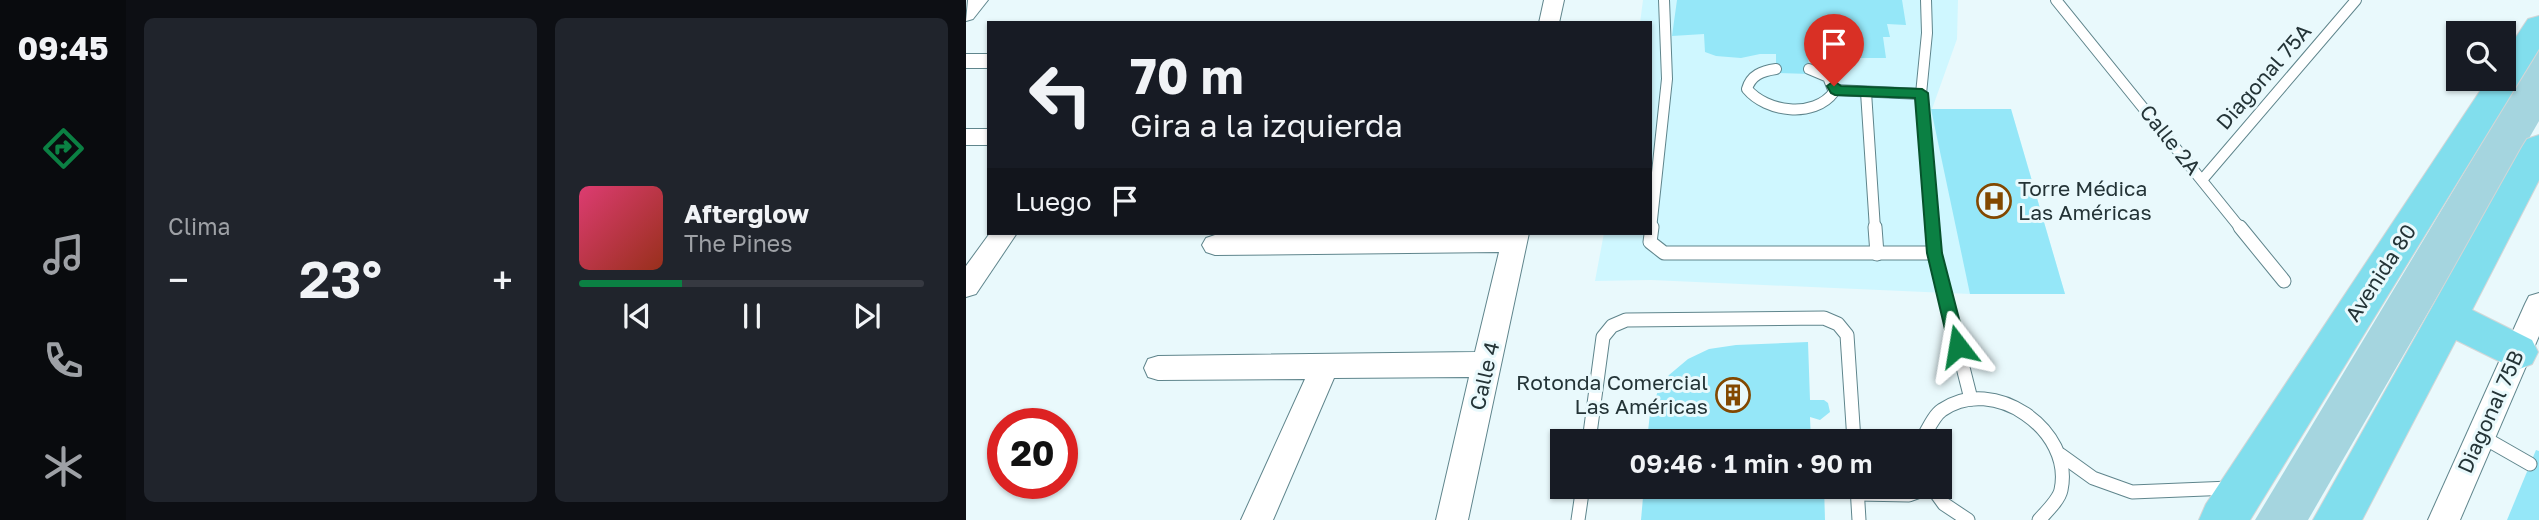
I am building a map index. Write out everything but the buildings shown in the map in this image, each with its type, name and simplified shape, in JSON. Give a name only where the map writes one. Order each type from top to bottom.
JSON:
[{"type":"main road","name":"Avenida 80","points":[[2223,520],[2539,25]]},
{"type":"main road","points":[[2338,520],[2539,147]]},
{"type":"main road","points":[[2447,316],[2523,353]]},
{"type":"street","points":[[966,15],[978,0]]},
{"type":"street","points":[[1549,21],[1554,0]]},
{"type":"street","points":[[966,61],[987,61]]},
{"type":"street","points":[[966,138],[987,137]]},
{"type":"street","points":[[966,286],[1003,235]]},
{"type":"street","points":[[1215,245],[1515,237]]},
{"type":"street","name":"Calle 4","points":[[1452,520],[1515,237]]},
{"type":"street","name":"Diagonal 75B","points":[[2444,520],[2481,436],[2523,353],[2539,304]]},
{"type":"street","points":[[1158,368],[1487,364]]},
{"type":"street","points":[[1257,520],[1325,366]]},
{"type":"lane","points":[[1652,216],[1667,79],[1664,0]]},
{"type":"lane","points":[[1926,0],[1927,33],[1922,93],[1934,253],[1971,398]]},
{"type":"lane","name":"Calle 2A","points":[[2056,0],[2284,281]]},
{"type":"lane","name":"Diagonal 75A","points":[[2202,180],[2356,0]]},
{"type":"lane","points":[[1776,69],[1759,72],[1748,84],[1750,94],[1761,103],[1774,107],[1806,108],[1832,99],[1835,90],[1831,79],[1825,74],[1809,69]]},
{"type":"lane","points":[[1835,90],[1922,93]]},
{"type":"lane","points":[[1866,92],[1877,254]]},
{"type":"lane","points":[[1651,235],[1653,247],[1664,253],[1934,253]]},
{"type":"lane","points":[[1591,429],[1603,337],[1615,322],[1825,318],[1835,320],[1847,335],[1853,429]]},
{"type":"lane","points":[[1928,429],[1933,417],[1944,408],[1971,398],[2008,403],[2025,412],[2053,439],[2061,456],[2064,474],[2062,491],[2054,507],[2039,520]]},
{"type":"lane","points":[[2481,436],[2530,464]]},
{"type":"lane","points":[[2061,456],[2093,478],[2132,492],[2245,487]]},
{"type":"lane","points":[[1578,520],[1581,499]]},
{"type":"lane","points":[[1858,499],[1859,520]]},
{"type":"lane","points":[[1940,499],[1968,520]]},
{"type":"shaded area","points":[[1643,0],[1958,0],[1957,39],[1932,109],[2011,109],[2065,294],[1970,294],[1651,280],[1595,281],[1604,235],[1652,235],[1652,21],[1640,21]]},
{"type":"shaded area","points":[[2539,48],[2539,121],[2308,520],[2255,520],[2513,91],[2516,91],[2516,86]]},
{"type":"place","name":"Torre Médica Las Américas","points":[[1994,201]]},
{"type":"place","name":"Rotonda Comercial Las Américas","points":[[1733,395]]},
{"type":"route","points":[[1834,86],[1835,90],[1851,92],[1922,93],[1934,253],[1958,346]]}]
